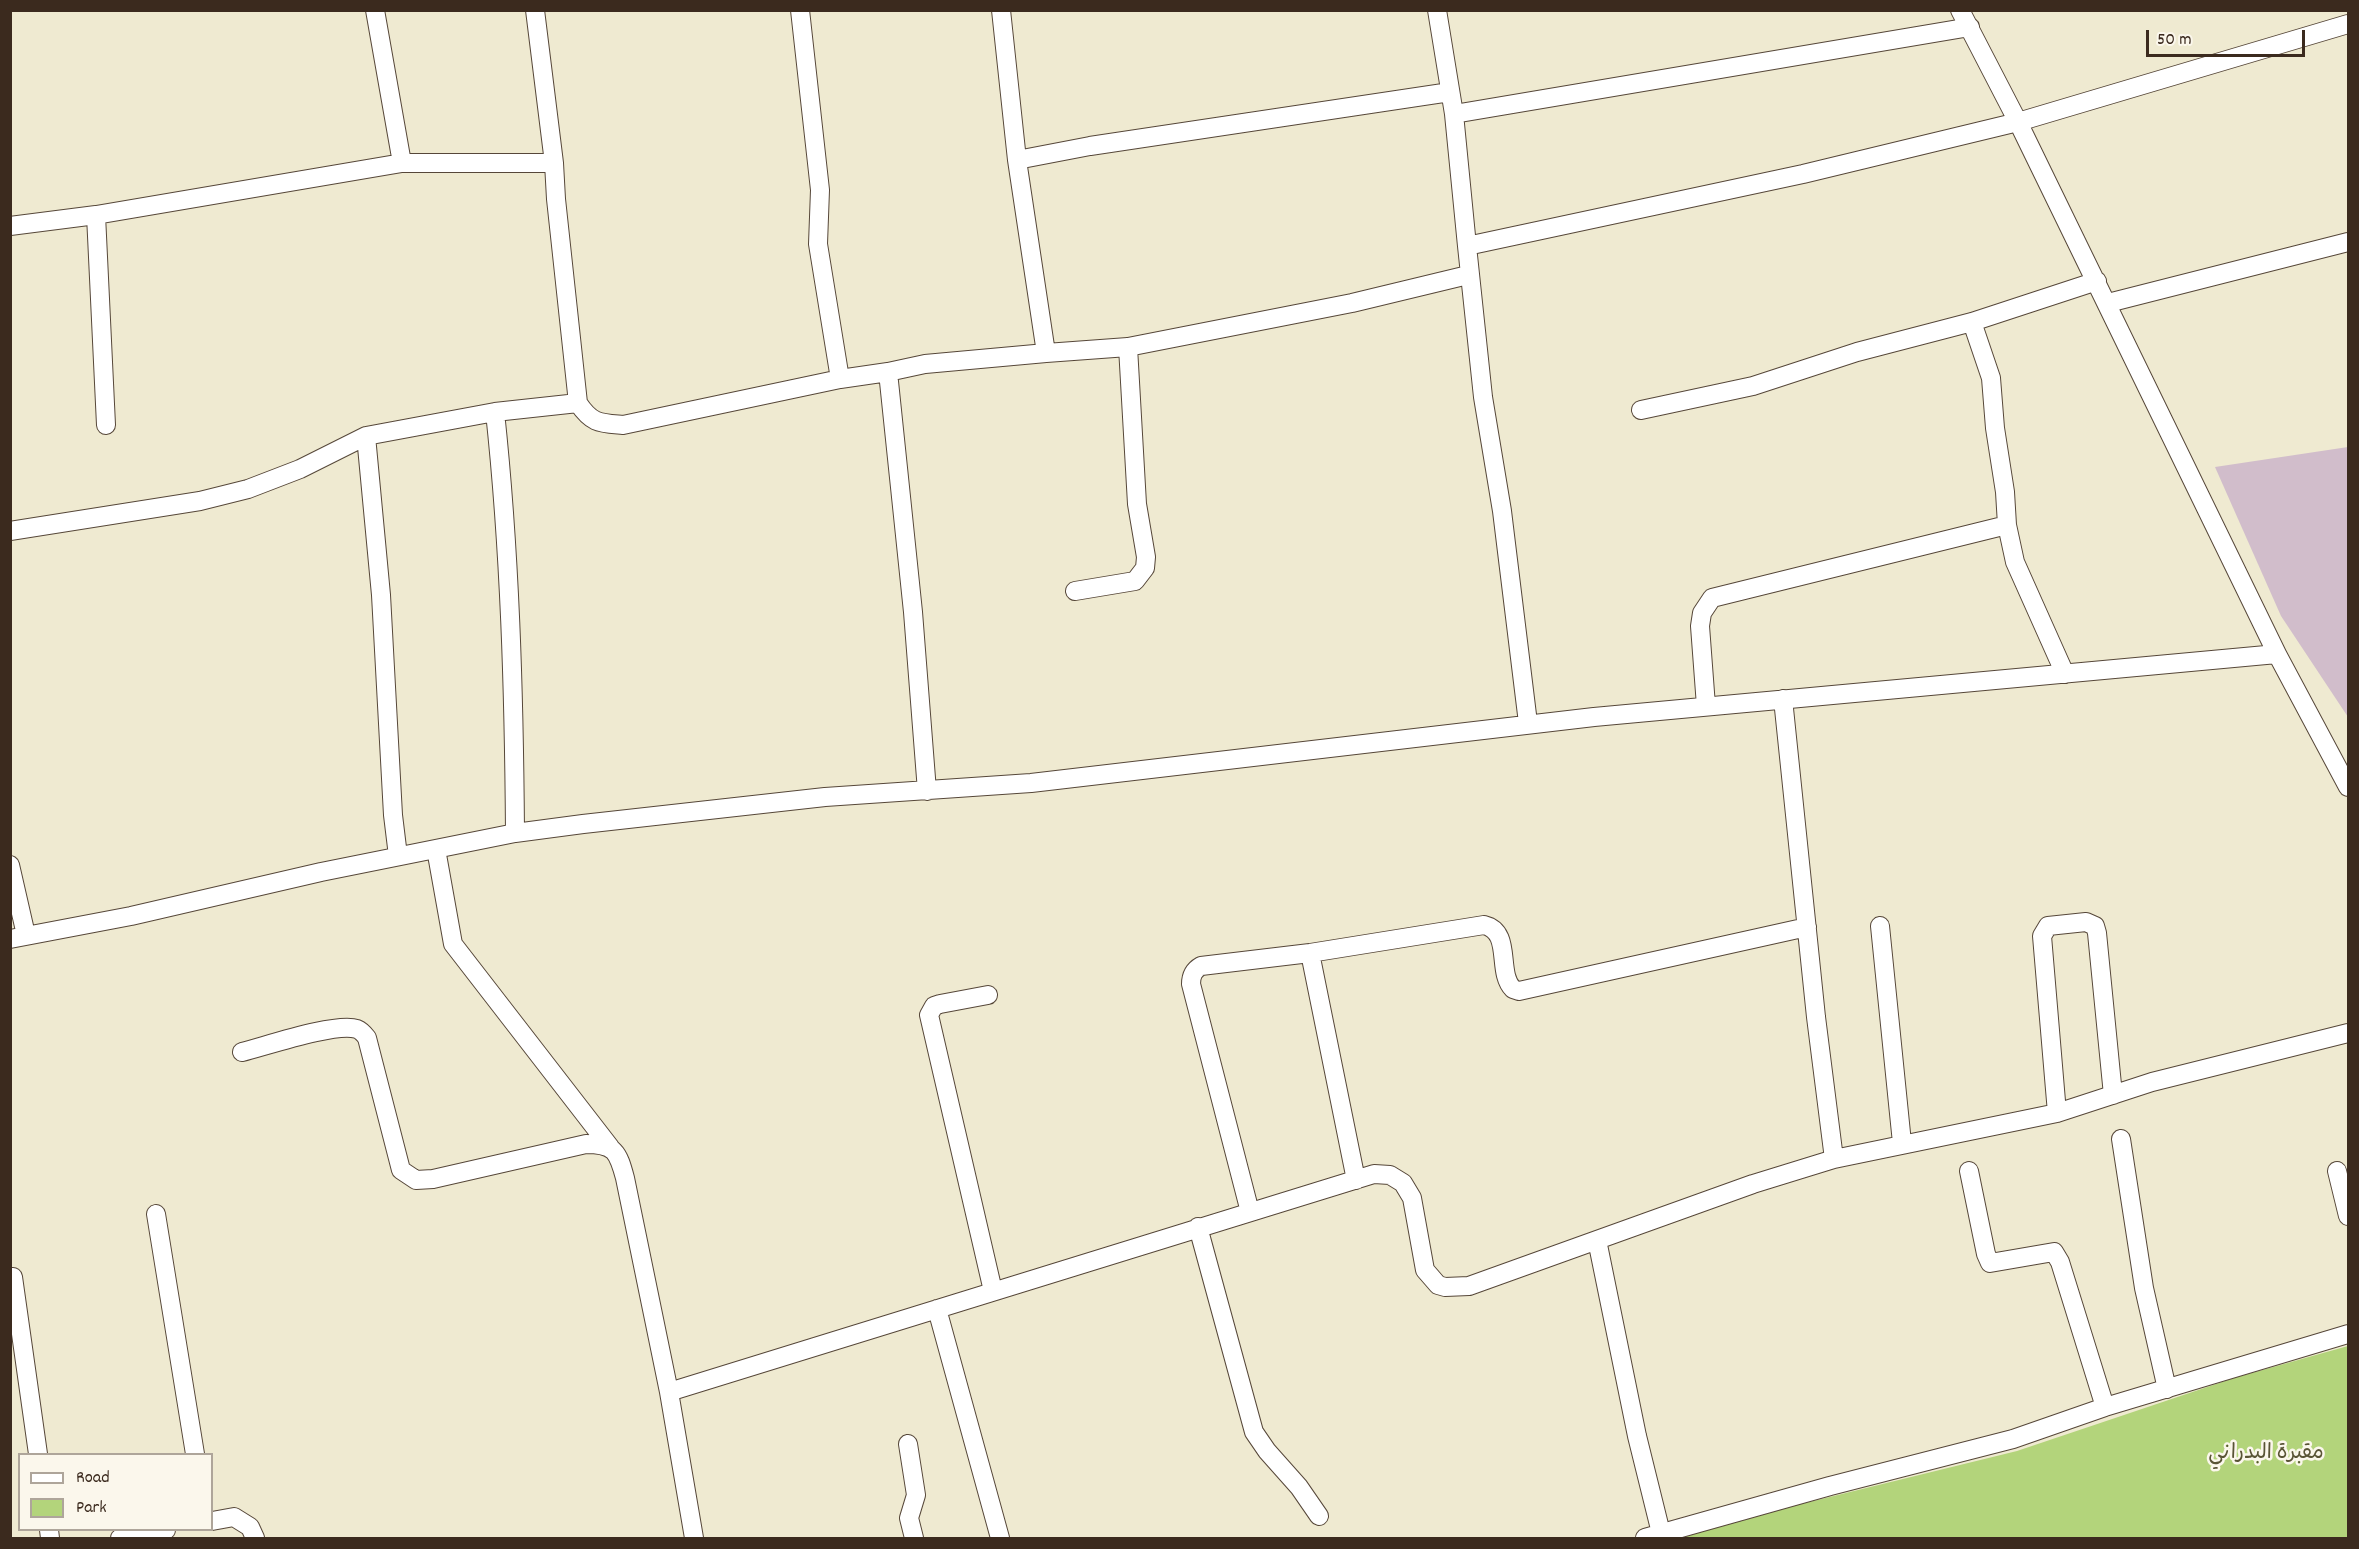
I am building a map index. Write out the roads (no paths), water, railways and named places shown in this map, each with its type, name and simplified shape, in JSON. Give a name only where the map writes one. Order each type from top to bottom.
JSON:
[{"type":"street","points":[[375,10],[402,163]]},
{"type":"street","points":[[535,10],[554,164],[578,403],[587,417],[598,423],[623,425],[840,379],[925,364],[1128,347],[1352,303],[1468,275]]},
{"type":"street","points":[[800,10],[820,190],[818,244],[840,379]]},
{"type":"street","points":[[1001,10],[1019,184],[1046,353]]},
{"type":"street","points":[[1437,10],[1454,114],[1468,275],[1483,397],[1502,511],[1528,723]]},
{"type":"street","points":[[1960,10],[2108,303],[2277,654],[2349,787]]},
{"type":"street","points":[[1467,246],[1803,174],[2018,122],[2349,24]]},
{"type":"street","points":[[1454,114],[1970,27]]},
{"type":"street","points":[[1017,160],[1450,92]]},
{"type":"street","points":[[10,226],[96,215],[402,163],[554,164]]},
{"type":"street","points":[[96,215],[106,425]]},
{"type":"street","points":[[2108,303],[2349,242]]},
{"type":"street","points":[[1641,410],[1753,386],[1857,352],[1971,322],[2097,281]]},
{"type":"street","points":[[1971,322],[1991,378],[2007,525],[2014,562],[2065,674]]},
{"type":"street","points":[[1075,591],[1135,581],[1145,568],[1146,557],[1137,504],[1128,347]]},
{"type":"street","points":[[888,372],[927,791]]},
{"type":"street","points":[[10,531],[200,501],[248,489],[300,469],[366,436],[495,412],[578,403]]},
{"type":"street","points":[[495,412],[509,601],[514,710],[515,833]]},
{"type":"street","points":[[366,436],[381,595],[393,815],[398,856]]},
{"type":"street","points":[[1706,706],[1700,626],[1702,613],[1713,598],[2007,525]]},
{"type":"street","points":[[10,865],[18,937],[131,916],[398,856],[515,833],[825,797],[1030,783],[1528,723],[2277,654]]},
{"type":"street","points":[[1783,699],[1816,1017],[1834,1159]]},
{"type":"street","points":[[436,849],[453,944],[617,1155],[625,1178],[669,1392],[694,1539]]},
{"type":"street","points":[[2057,1113],[2042,936],[2048,926],[2086,922],[2095,926],[2113,1095]]},
{"type":"street","points":[[1250,1212],[1191,984],[1191,977],[1196,969],[1202,966],[1310,953],[1484,925],[1491,927],[1498,934],[1508,982],[1513,989],[1519,991],[1807,927]]},
{"type":"street","points":[[1880,926],[1902,1143]]},
{"type":"street","points":[[1310,953],[1356,1180]]},
{"type":"street","points":[[988,995],[940,1004],[930,1010],[929,1015],[993,1291]]},
{"type":"street","points":[[242,1052],[337,1027],[356,1029],[363,1033],[367,1038],[401,1170],[416,1180],[433,1179],[586,1144],[601,1144],[610,1147]]},
{"type":"street","points":[[669,1392],[1374,1174],[1390,1175],[1403,1183],[1412,1198],[1425,1270],[1438,1285],[1469,1286],[1753,1185],[1834,1159],[1902,1143],[2057,1113],[2152,1082],[2349,1033]]},
{"type":"street","points":[[2121,1139],[2144,1288],[2167,1389]]},
{"type":"street","points":[[1969,1171],[1986,1254],[1990,1263],[2054,1252],[2060,1262],[2106,1407]]},
{"type":"street","points":[[2337,1171],[2349,1216]]},
{"type":"street","points":[[156,1214],[195,1453]]},
{"type":"street","points":[[1198,1227],[1254,1432],[1267,1451],[1299,1486],[1319,1516]]},
{"type":"street","points":[[1597,1240],[1637,1436],[1653,1537],[1830,1486],[2013,1439],[2106,1407],[2349,1334]]},
{"type":"street","points":[[13,1277],[38,1453]]},
{"type":"street","points":[[937,1309],[1000,1539]]},
{"type":"street","points":[[908,1444],[916,1495],[909,1518],[914,1539]]},
{"type":"street","points":[[213,1521],[234,1517],[242,1520],[250,1527],[255,1539]]},
{"type":"street","points":[[120,1539],[161,1531]]},
{"type":"park label","name":"مقبرة البدراني","points":[[2266,1455]]}]
